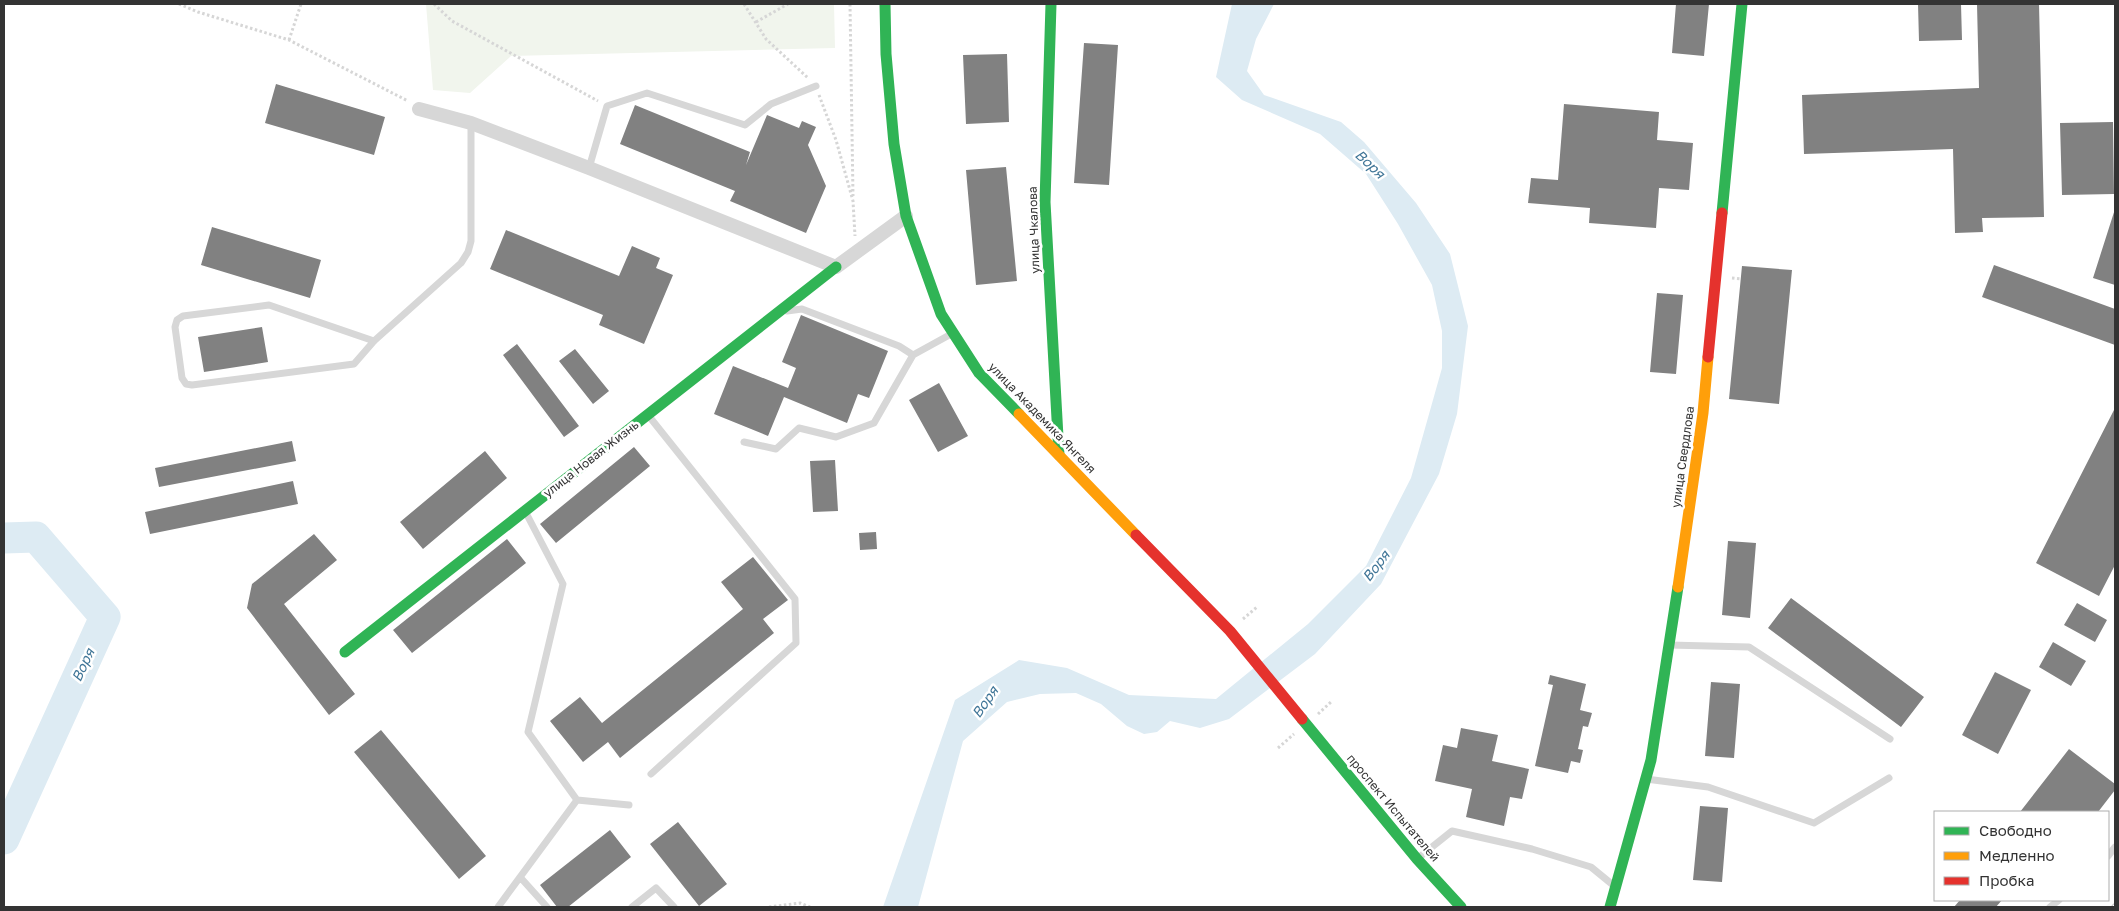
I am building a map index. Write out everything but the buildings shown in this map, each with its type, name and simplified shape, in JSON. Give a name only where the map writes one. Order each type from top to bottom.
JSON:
[{"type":"street","name":"улица Академика Янгеля","points":[[885,4],[886,54],[894,144],[906,216],[941,314],[979,372],[1230,631],[1306,725]]},
{"type":"street","name":"улица Чкалова","points":[[1052,4],[1045,202],[1059,455]]},
{"type":"street","name":"улица Свердлова","points":[[1610,907],[1651,760],[1703,413],[1742,4]]},
{"type":"street","points":[[420,109],[471,123],[836,267]]},
{"type":"street","name":"улица Новая Жизнь","points":[[345,652],[779,311],[906,216]]},
{"type":"street","name":"проспект Испытателей","points":[[1306,725],[1417,859],[1460,907]]},
{"type":"lane","points":[[589,168],[607,106],[647,93],[745,125],[772,104],[816,86]]},
{"type":"lane","points":[[374,341],[269,306],[183,316],[177,320],[175,327],[182,378],[186,384],[192,386],[354,364],[374,341],[461,263],[468,252],[471,241],[471,123]]},
{"type":"lane","points":[[779,311],[802,309],[899,346],[913,355]]},
{"type":"lane","points":[[744,442],[776,449],[799,428],[836,437],[874,423],[913,355],[953,333]]},
{"type":"lane","points":[[648,415],[795,599],[796,643],[651,774]]},
{"type":"lane","points":[[525,511],[563,584],[528,732],[577,800],[629,805]]},
{"type":"lane","points":[[1669,645],[1749,647],[1890,739]]},
{"type":"lane","points":[[1646,779],[1708,787],[1814,823],[1889,778]]},
{"type":"lane","points":[[498,907],[577,800]]},
{"type":"lane","points":[[1417,859],[1452,831],[1532,849],[1591,867],[1616,887]]},
{"type":"lane","points":[[520,877],[546,907]]},
{"type":"lane","points":[[632,907],[656,888],[674,907]]},
{"type":"path","points":[[179,4],[198,12],[289,40],[399,95],[420,109]]},
{"type":"path","points":[[289,40],[301,4]]},
{"type":"path","points":[[434,4],[452,20],[607,106]]},
{"type":"path","points":[[744,4],[766,39],[816,86],[836,140],[853,201]]},
{"type":"path","points":[[756,22],[788,4]]},
{"type":"path","points":[[850,4],[853,201],[858,252]]},
{"type":"path","points":[[770,907],[800,903],[810,907]]},
{"type":"shaded area","points":[[426,4],[834,4],[835,48],[511,56],[470,93],[433,90]]},
{"type":"water","points":[[1232,4],[1274,4],[1256,39],[1247,71],[1264,95],[1341,122],[1364,142],[1416,203],[1450,254],[1468,326],[1457,414],[1439,474],[1381,584],[1315,654],[1229,719],[1200,728],[1170,721],[1157,732],[1144,734],[1127,726],[1101,704],[1076,693],[1040,694],[1007,702],[963,741],[918,907],[883,907],[955,700],[1019,660],[1067,668],[1129,695],[1216,699],[1308,624],[1366,566],[1411,478],[1442,368],[1442,331],[1432,285],[1398,224],[1366,174],[1320,134],[1242,100],[1216,77]]},
{"type":"waterway","name":"Воря","points":[[4,538],[36,537],[105,617],[4,839]]},
{"type":"traffic: fast","points":[[885,4],[886,54],[894,144],[906,216],[941,314],[979,373],[1019,414]]},
{"type":"traffic: fast","points":[[1051,4],[1045,202],[1059,455]]},
{"type":"traffic: fast","points":[[1722,213],[1742,4]]},
{"type":"traffic: fast","points":[[345,652],[836,267]]},
{"type":"traffic: fast","points":[[1610,907],[1651,760],[1678,587]]},
{"type":"traffic: fast","points":[[1302,719],[1417,859],[1461,907]]},
{"type":"traffic: slow","points":[[1678,587],[1703,413],[1708,357]]},
{"type":"traffic: slow","points":[[1019,414],[1136,535]]},
{"type":"traffic: jam","points":[[1708,357],[1722,213]]},
{"type":"traffic: jam","points":[[1136,535],[1230,631],[1302,719]]}]
